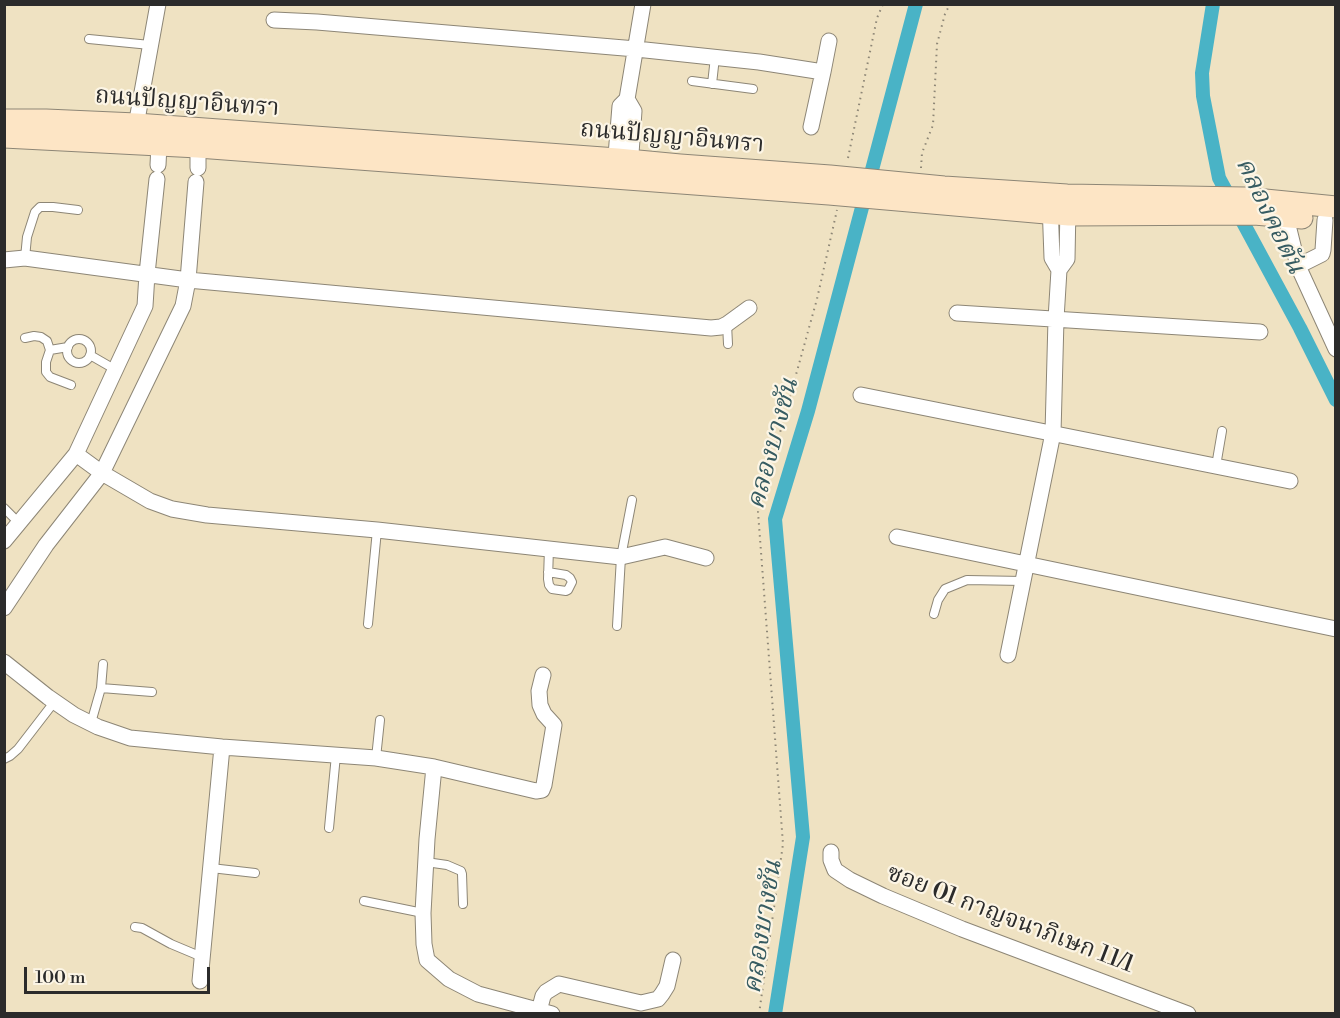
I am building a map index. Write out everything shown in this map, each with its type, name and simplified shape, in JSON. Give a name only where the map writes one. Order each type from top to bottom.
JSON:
[{"type":"main road","name":"ถนนปัญญาอินทรา","points":[[4,120],[46,120],[134,134],[622,169],[832,193],[911,189],[1059,204],[1250,206],[1332,216]]},
{"type":"main road","name":"ถนนปัญญาอินทรา","points":[[4,137],[134,134]]},
{"type":"main road","name":"ถนนปัญญาอินทรา","points":[[134,134],[158,163],[198,147],[622,169]]},
{"type":"main road","name":"ถนนปัญญาอินทรา","points":[[1250,206],[1286,216],[1332,216]]},
{"type":"street","points":[[134,134],[158,4]]},
{"type":"street","points":[[622,169],[620,106],[627,99],[643,4]]},
{"type":"street","points":[[274,20],[317,21],[636,49],[759,62],[823,72]]},
{"type":"street","points":[[811,127],[829,41]]},
{"type":"street","points":[[4,608],[46,545],[102,473],[183,306],[188,280],[198,147]]},
{"type":"street","points":[[4,541],[76,454],[145,306],[158,163]]},
{"type":"street","points":[[1008,655],[1053,432],[1059,270],[1067,259],[1059,204]]},
{"type":"street","points":[[1286,216],[1298,266],[1335,349]]},
{"type":"street","points":[[1298,266],[1322,254],[1332,216]]},
{"type":"street","points":[[4,260],[25,258],[188,280],[700,327],[721,327],[749,308]]},
{"type":"street","points":[[957,313],[1260,332]]},
{"type":"street","points":[[861,395],[1290,481]]},
{"type":"street","points":[[76,454],[102,473],[150,501],[172,509],[207,515],[377,530],[621,557],[665,547],[706,558]]},
{"type":"street","points":[[897,537],[1335,629]]},
{"type":"street","points":[[4,662],[74,715],[130,738],[376,758],[434,768],[536,791],[542,790],[544,785],[554,725],[544,714],[540,705],[539,691],[543,675]]},
{"type":"street","points":[[200,981],[222,747]]},
{"type":"street","points":[[434,768],[423,913],[424,944],[427,960],[449,979],[478,994],[545,1012],[543,996],[559,984],[641,1003],[658,999],[667,986],[673,960]]},
{"type":"street","name":"ซอย 01 กาญจนาภิเษก 11/1","points":[[831,852],[835,870],[883,896],[1188,1014]]},
{"type":"lane","points":[[89,39],[150,45]]},
{"type":"lane","points":[[712,84],[715,57]]},
{"type":"lane","points":[[692,81],[753,89]]},
{"type":"lane","points":[[25,258],[27,237],[35,212],[40,207],[78,210]]},
{"type":"lane","points":[[727,324],[728,344]]},
{"type":"lane","points":[[25,338],[34,336],[46,341],[50,350],[46,372],[50,377],[71,385]]},
{"type":"lane","points":[[83,339],[90,346],[90,355],[84,361],[75,362],[68,356],[68,347],[74,340],[83,339]]},
{"type":"lane","points":[[50,350],[68,347]]},
{"type":"lane","points":[[90,355],[116,370]]},
{"type":"lane","points":[[1216,466],[1222,431]]},
{"type":"lane","points":[[617,626],[621,557],[632,500]]},
{"type":"lane","points":[[4,508],[19,523]]},
{"type":"lane","points":[[368,624],[377,530]]},
{"type":"lane","points":[[548,572],[549,548]]},
{"type":"lane","points":[[934,614],[938,600],[945,589],[967,580],[1023,581]]},
{"type":"lane","points":[[91,723],[101,688],[103,664]]},
{"type":"lane","points":[[101,688],[152,692]]},
{"type":"lane","points":[[4,759],[18,749],[54,701]]},
{"type":"lane","points":[[376,758],[380,720]]},
{"type":"lane","points":[[329,828],[336,755]]},
{"type":"lane","points":[[426,862],[447,865],[461,872],[463,904]]},
{"type":"lane","points":[[211,868],[255,873]]},
{"type":"lane","points":[[364,901],[423,913]]},
{"type":"lane","points":[[135,927],[142,928],[202,957]]},
{"type":"path","points":[[848,158],[877,18],[883,4]]},
{"type":"path","points":[[911,189],[933,125],[937,44],[950,4]]},
{"type":"path","points":[[759,1014],[783,844],[758,512],[817,299],[832,193]]},
{"type":"waterway","name":"คลองบางชัน","points":[[775,1014],[803,837],[775,519],[808,411],[916,4]]},
{"type":"waterway","name":"คลองคอตัน","points":[[1213,4],[1202,73],[1203,96],[1219,178],[1336,400]]}]
